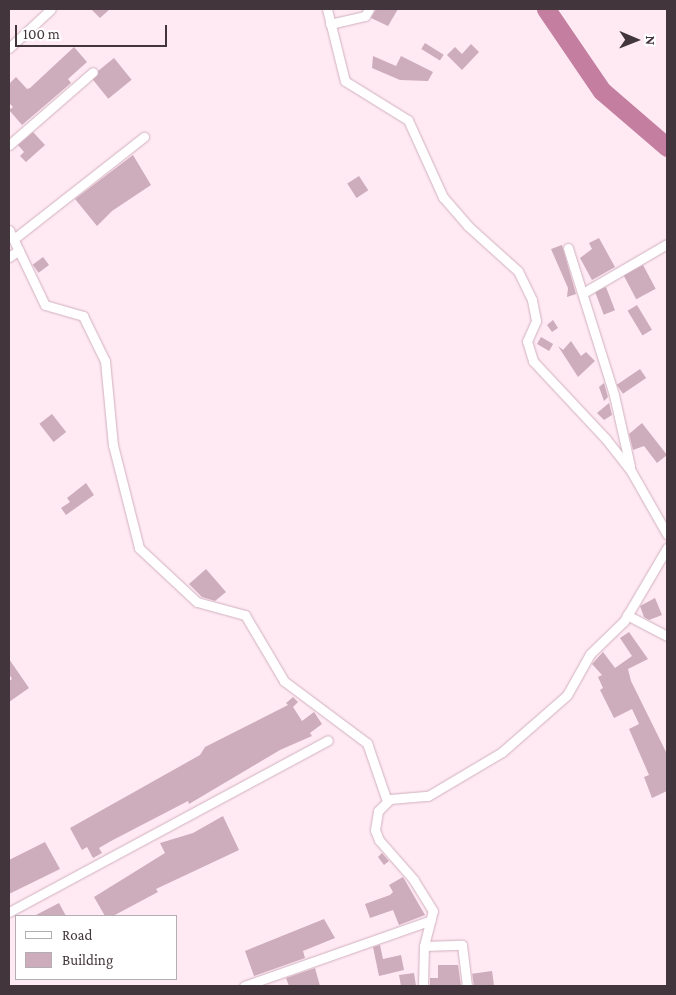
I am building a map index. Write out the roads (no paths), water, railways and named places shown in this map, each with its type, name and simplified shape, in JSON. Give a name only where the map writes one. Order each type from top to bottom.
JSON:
[{"type":"street","points":[[9,48],[51,9]]},
{"type":"street","points":[[327,9],[346,81],[408,120],[443,196],[468,226],[518,271],[532,300],[536,321],[527,341],[533,361],[580,408],[631,471],[667,534]]},
{"type":"street","points":[[330,24],[366,16],[369,9]]},
{"type":"street","points":[[9,145],[93,72]]},
{"type":"street","points":[[15,238],[144,137]]},
{"type":"street","points":[[9,230],[15,238],[45,305],[83,316],[105,360],[113,445],[139,548],[197,602],[246,615],[284,680],[367,743],[387,801]]},
{"type":"street","points":[[583,293],[667,244]]},
{"type":"street","points":[[568,248],[614,395],[631,471]]},
{"type":"street","points":[[9,258],[19,250]]},
{"type":"street","points":[[423,986],[424,946],[433,911],[428,899],[374,830],[378,811],[387,801],[428,796],[502,752],[567,695],[590,654],[627,615],[667,548]]},
{"type":"street","points":[[627,615],[667,636]]},
{"type":"street","points":[[9,912],[328,740]]},
{"type":"street","points":[[244,986],[431,920]]},
{"type":"street","points":[[424,946],[462,945],[467,986]]},
{"type":"waterway","points":[[546,9],[602,91],[667,147]]}]
